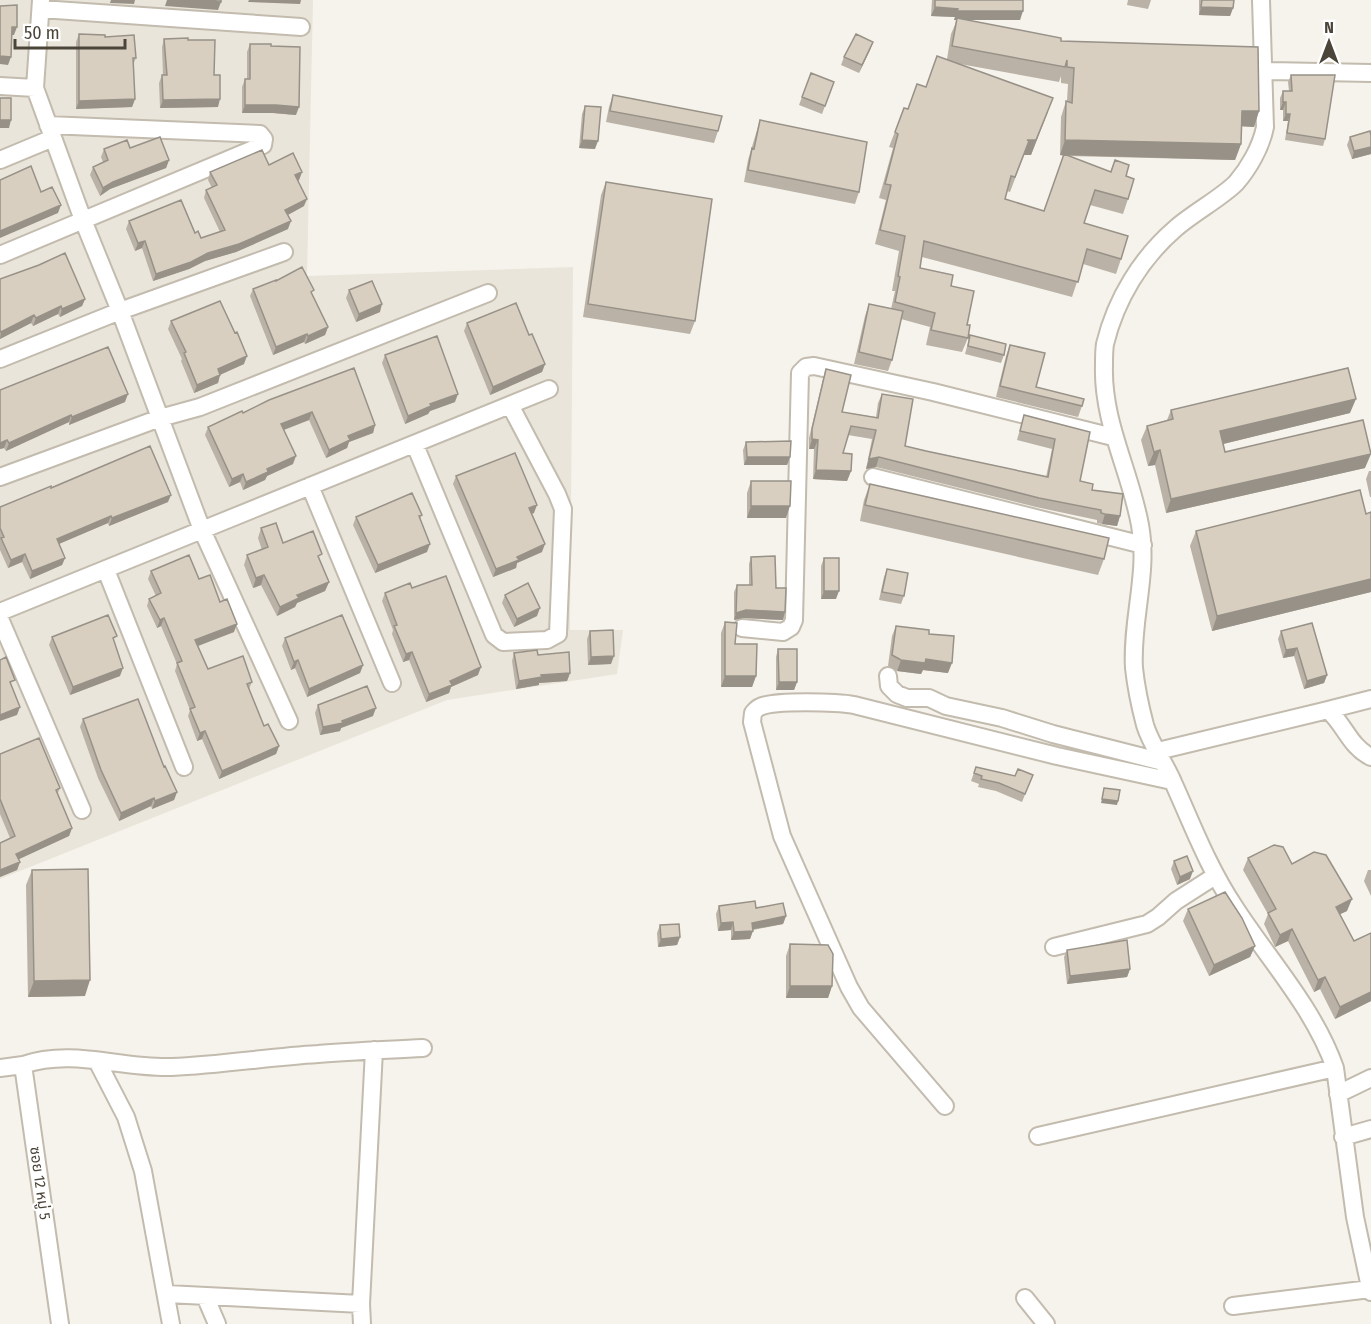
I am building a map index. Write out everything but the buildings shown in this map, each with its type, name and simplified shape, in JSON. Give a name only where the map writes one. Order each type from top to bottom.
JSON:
[{"type":"street","points":[[1233,1306],[1371,1290],[1355,1217],[1335,1068],[1320,1031],[1311,1016],[1215,876],[1146,728],[1138,698],[1134,666],[1143,544],[1135,499],[1113,436],[1103,384],[1105,345],[1125,289],[1148,257],[1176,228],[1235,183],[1255,155],[1265,127],[1261,0]]},
{"type":"street","points":[[289,721],[202,530],[35,88],[41,4],[300,27]]},
{"type":"street","points":[[1264,71],[1371,73]]},
{"type":"street","points":[[0,86],[35,88]]},
{"type":"street","points":[[0,160],[51,132],[260,134],[264,139],[263,145],[0,255]]},
{"type":"street","points":[[0,359],[120,311],[284,252]]},
{"type":"street","points":[[0,477],[160,418],[200,407],[488,293]]},
{"type":"street","points":[[742,628],[783,632],[794,620],[800,373],[806,367],[814,366],[933,392],[1113,436]]},
{"type":"street","points":[[0,612],[549,389]]},
{"type":"street","points":[[415,445],[494,635],[503,642],[548,640],[558,634],[563,509],[510,405]]},
{"type":"street","points":[[873,477],[1143,544]]},
{"type":"street","points":[[310,486],[392,683]]},
{"type":"street","points":[[106,570],[184,767]]},
{"type":"street","points":[[0,619],[82,810]]},
{"type":"street","points":[[888,676],[889,686],[897,694],[907,698],[929,698],[946,706],[1002,718],[1053,734],[1161,756],[1371,699]]},
{"type":"street","points":[[945,1106],[861,1008],[849,987],[783,836],[752,722],[753,712],[760,706],[774,704],[847,704],[1057,756],[1172,781]]},
{"type":"street","points":[[1328,710],[1336,717],[1353,745],[1371,758]]},
{"type":"street","points":[[1054,947],[1147,924],[1176,901],[1215,876]]},
{"type":"street","points":[[0,1068],[62,1056],[140,1066],[171,1067],[423,1047]]},
{"type":"street","points":[[362,1324],[361,1304],[374,1050]]},
{"type":"street","points":[[97,1061],[126,1117],[144,1171],[171,1324]]},
{"type":"street","name":"ซอย 12 หมู่ 5","points":[[23,1065],[60,1324]]},
{"type":"street","points":[[1038,1136],[1335,1068]]},
{"type":"street","points":[[1338,1094],[1371,1078]]},
{"type":"street","points":[[1343,1137],[1371,1129]]},
{"type":"street","points":[[166,1294],[361,1304]]},
{"type":"street","points":[[205,1296],[217,1324]]},
{"type":"street","points":[[1025,1298],[1046,1324]]},
{"type":"shaded area","points":[[0,0],[313,0],[307,276],[573,267],[570,630],[623,630],[617,674],[447,700],[0,879]]}]
